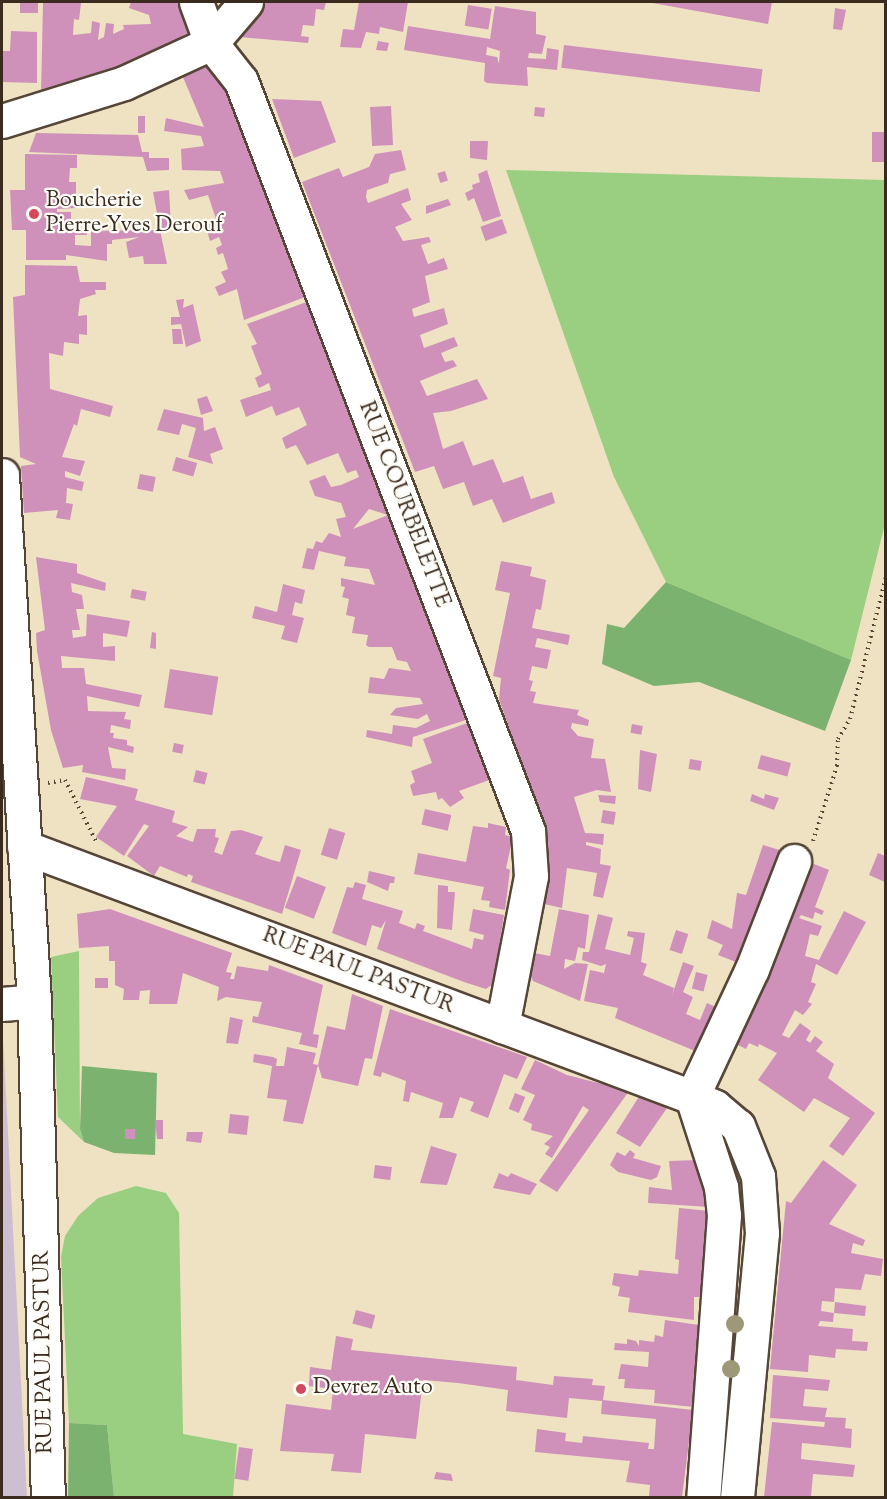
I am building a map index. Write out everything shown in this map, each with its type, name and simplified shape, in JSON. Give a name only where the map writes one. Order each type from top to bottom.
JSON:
[{"type":"street","name":"RUE COURBELETTE","points":[[196,2],[212,43],[241,81],[528,831],[531,876],[502,1026]]},
{"type":"street","points":[[2,121],[124,83],[212,43],[246,2]]},
{"type":"street","name":"RUE PAUL PASTUR","points":[[2,475],[21,788],[16,839],[34,1001],[48,1497]]},
{"type":"street","name":"RUE PAUL PASTUR","points":[[16,839],[692,1097],[728,1117],[748,1146],[761,1203],[737,1497]]},
{"type":"street","points":[[703,1497],[721,1282],[724,1215],[721,1188],[692,1097],[752,969],[794,861]]},
{"type":"street","points":[[2,1004],[34,1001]]},
{"type":"street","points":[[721,1282],[756,1285]]},
{"type":"path","points":[[794,861],[806,862],[837,766],[838,739],[850,719],[885,577]]},
{"type":"path","points":[[21,788],[65,780],[99,847]]},
{"type":"shaded area","points":[[2,1019],[27,1497],[2,1497]]},
{"type":"green space","points":[[506,170],[885,180],[885,524],[851,660],[666,582],[614,477]]},
{"type":"green space","points":[[666,582],[851,660],[825,731],[699,682],[654,686],[602,664],[607,624],[624,628]]},
{"type":"green space","points":[[79,951],[80,1129],[84,1142],[58,1117],[51,957]]},
{"type":"green space","points":[[82,1066],[157,1073],[155,1155],[114,1153],[84,1142],[80,1129]]},
{"type":"green space","points":[[136,1186],[166,1193],[179,1213],[183,1434],[237,1444],[233,1497],[114,1497],[107,1425],[69,1423],[61,1257],[65,1236],[78,1216],[98,1198]]},
{"type":"green space","points":[[69,1423],[107,1425],[114,1497],[68,1497]]},
{"type":"building","points":[[20,2],[38,2],[38,13],[20,13]]},
{"type":"building","points":[[43,2],[81,3],[79,20],[74,19],[73,35],[91,33],[92,21],[100,23],[98,40],[104,37],[106,23],[114,24],[113,34],[124,29],[123,25],[151,24],[149,15],[129,8],[131,2],[185,2],[188,9],[180,11],[188,33],[135,62],[41,95]]},
{"type":"building","points":[[258,2],[326,2],[324,10],[316,9],[314,26],[303,25],[301,36],[309,37],[308,43],[229,36]]},
{"type":"building","points":[[359,2],[408,2],[403,32],[380,27],[379,34],[366,32],[361,48],[340,47],[343,29],[354,30]]},
{"type":"building","points":[[647,2],[772,2],[768,24]]},
{"type":"building","points":[[468,5],[492,9],[488,29],[465,26]]},
{"type":"building","points":[[495,6],[536,12],[536,34],[546,36],[542,54],[529,53],[528,58],[546,59],[547,48],[559,50],[557,70],[527,67],[528,86],[487,83],[484,81],[485,63],[404,50],[408,26],[490,39]],"holes":[[[487,47],[500,51],[499,64],[497,57],[486,55]]]},
{"type":"building","points":[[835,8],[846,10],[842,30],[833,29]]},
{"type":"building","points":[[11,31],[37,32],[37,83],[2,82],[2,51],[10,51]]},
{"type":"building","points":[[378,41],[389,43],[387,51],[376,50]]},
{"type":"building","points":[[564,45],[763,69],[760,92],[561,68]]},
{"type":"building","points":[[211,55],[308,296],[244,320],[237,289],[219,296],[215,287],[226,282],[221,272],[228,269],[223,253],[218,255],[216,248],[222,245],[219,237],[210,241],[205,224],[216,219],[208,195],[189,200],[184,190],[224,183],[220,171],[182,170],[181,149],[204,146],[201,136],[164,131],[166,118],[204,127],[180,70]]},
{"type":"building","points":[[272,99],[321,101],[336,142],[294,158]]},
{"type":"building","points":[[391,106],[393,145],[372,146],[370,107]]},
{"type":"building","points":[[535,107],[545,108],[544,117],[534,116]]},
{"type":"building","points":[[138,116],[145,116],[145,133],[138,133]]},
{"type":"building","points":[[872,132],[885,132],[885,162],[872,162]]},
{"type":"building","points":[[36,133],[138,135],[142,152],[149,152],[149,158],[169,158],[169,170],[147,171],[143,157],[29,152]]},
{"type":"building","points":[[470,141],[488,141],[487,160],[470,158]]},
{"type":"building","points":[[401,150],[406,170],[390,174],[388,183],[367,190],[366,197],[368,203],[408,188],[411,200],[401,204],[412,220],[395,227],[403,241],[429,237],[431,242],[421,245],[428,264],[444,258],[448,269],[425,276],[430,302],[412,309],[414,317],[444,308],[448,324],[420,335],[424,348],[454,337],[458,346],[441,353],[445,362],[453,360],[457,366],[420,381],[427,396],[477,379],[488,399],[451,411],[433,413],[443,449],[463,441],[473,466],[493,459],[503,483],[523,476],[531,499],[552,492],[555,503],[503,523],[492,499],[473,506],[464,482],[443,489],[434,466],[415,472],[302,182],[339,168],[343,177],[369,167],[375,154]]},
{"type":"building","points":[[25,154],[77,155],[77,168],[70,168],[69,182],[76,182],[76,208],[57,209],[57,212],[71,212],[71,230],[87,229],[87,235],[75,235],[75,245],[91,246],[91,231],[160,230],[167,264],[144,264],[143,256],[129,258],[126,242],[139,237],[112,240],[112,244],[107,244],[107,261],[66,255],[66,260],[26,260],[26,230],[12,230],[10,190],[25,190]]},
{"type":"building","points":[[487,170],[501,216],[483,222],[474,198],[468,201],[465,193],[473,189],[472,185],[480,182],[478,174]]},
{"type":"building","points":[[445,171],[448,181],[440,183],[437,173]]},
{"type":"building","points":[[169,190],[171,227],[160,229],[153,192]]},
{"type":"building","points":[[448,199],[451,205],[426,214],[426,206]]},
{"type":"building","points":[[502,219],[507,233],[486,241],[480,227]]},
{"type":"building","points":[[25,265],[77,266],[80,282],[106,282],[106,290],[95,290],[96,294],[80,299],[78,316],[87,315],[87,335],[79,334],[79,344],[64,342],[63,356],[49,353],[50,389],[113,406],[110,417],[81,409],[77,426],[74,424],[62,457],[85,461],[80,476],[65,471],[65,477],[84,482],[82,491],[67,488],[66,503],[73,504],[70,520],[56,518],[58,510],[24,513],[21,466],[36,464],[20,457],[13,297],[25,295]]},
{"type":"building","points":[[184,299],[183,308],[193,304],[201,341],[186,347],[181,324],[171,325],[171,317],[180,317],[176,300]]},
{"type":"building","points":[[309,301],[469,719],[413,737],[412,747],[366,737],[367,730],[392,734],[393,725],[416,728],[430,721],[427,714],[418,719],[390,715],[396,708],[423,704],[420,698],[368,693],[370,677],[384,679],[389,668],[411,671],[407,662],[397,660],[392,647],[369,647],[366,645],[368,635],[352,633],[355,617],[346,615],[349,599],[342,597],[345,587],[341,586],[341,578],[375,585],[369,569],[344,566],[346,557],[319,551],[314,570],[302,568],[307,548],[313,549],[316,541],[322,543],[329,533],[341,537],[336,519],[346,517],[341,503],[315,496],[309,481],[325,475],[331,487],[359,477],[356,470],[347,473],[338,453],[307,465],[296,445],[286,449],[282,438],[307,425],[299,407],[276,416],[272,406],[246,417],[240,400],[271,390],[269,383],[259,388],[255,378],[262,374],[251,346],[257,344],[247,324]],"holes":[[[369,509],[388,515],[353,529]]]},
{"type":"building","points":[[172,329],[181,329],[183,344],[173,344]]},
{"type":"building","points":[[207,396],[213,411],[201,415],[197,399]]},
{"type":"building","points":[[164,409],[203,418],[204,431],[215,427],[223,449],[210,454],[213,464],[188,457],[196,428],[182,424],[179,435],[157,430]]},
{"type":"building","points":[[176,457],[197,463],[193,477],[172,470]]},
{"type":"building","points":[[140,474],[156,477],[153,492],[137,489]]},
{"type":"building","points":[[36,557],[77,564],[77,573],[106,583],[105,591],[71,583],[72,592],[82,595],[84,609],[76,609],[80,630],[72,630],[73,638],[86,636],[87,614],[130,621],[127,637],[103,633],[103,647],[115,646],[115,661],[61,656],[62,668],[84,668],[86,684],[142,695],[139,707],[87,696],[88,711],[126,712],[124,719],[131,720],[130,729],[111,725],[110,733],[114,733],[113,738],[127,740],[127,745],[134,747],[133,753],[108,747],[112,768],[126,769],[125,780],[82,772],[83,765],[63,768],[51,730],[37,651],[36,633],[45,630]]},
{"type":"building","points":[[501,561],[532,567],[530,576],[546,580],[541,610],[536,609],[532,628],[570,635],[568,645],[537,638],[535,647],[551,650],[547,669],[532,666],[529,680],[533,681],[530,691],[536,692],[533,703],[579,710],[577,715],[589,720],[588,726],[572,723],[571,728],[578,736],[594,739],[591,758],[605,759],[611,792],[597,790],[574,797],[585,833],[604,834],[603,845],[586,842],[586,845],[601,849],[600,864],[611,866],[603,898],[593,896],[597,873],[567,868],[562,908],[540,903],[541,818],[499,699],[501,678],[493,676],[510,593],[495,590]]},
{"type":"building","points":[[283,584],[305,590],[302,604],[295,602],[292,615],[304,618],[297,643],[281,639],[285,626],[252,618],[255,606],[277,612]]},
{"type":"building","points":[[132,589],[147,592],[145,601],[130,598]]},
{"type":"building","points":[[152,632],[156,633],[156,649],[150,648]]},
{"type":"building","points":[[170,669],[218,677],[212,715],[164,708]]},
{"type":"building","points":[[470,722],[492,779],[459,791],[464,798],[450,807],[442,798],[438,800],[436,792],[413,796],[410,785],[415,782],[411,771],[432,763],[423,739]]},
{"type":"building","points":[[632,724],[643,726],[641,735],[630,733]]},
{"type":"building","points":[[174,743],[184,745],[182,754],[172,752]]},
{"type":"building","points":[[640,750],[657,754],[651,792],[638,789]]},
{"type":"building","points":[[761,755],[791,763],[787,777],[757,769]]},
{"type":"building","points":[[690,759],[702,761],[700,771],[688,769]]},
{"type":"building","points":[[196,770],[208,773],[205,785],[193,782]]},
{"type":"building","points":[[86,777],[138,789],[135,800],[175,811],[172,822],[188,827],[176,836],[193,842],[197,829],[216,829],[215,837],[219,838],[214,852],[222,855],[231,831],[241,830],[263,837],[255,854],[272,860],[280,862],[285,845],[301,850],[282,914],[191,882],[193,876],[188,874],[187,877],[160,866],[154,876],[127,856],[149,826],[144,824],[124,856],[96,837],[117,806],[80,799]]},
{"type":"building","points":[[752,794],[764,799],[765,794],[779,798],[774,810],[750,801]]},
{"type":"building","points":[[598,795],[616,796],[615,804],[600,802]]},
{"type":"building","points":[[425,809],[451,815],[448,831],[421,825]]},
{"type":"building","points":[[603,810],[616,812],[614,825],[601,823]]},
{"type":"building","points":[[488,823],[506,827],[505,835],[513,837],[506,868],[510,870],[505,910],[489,907],[490,901],[481,900],[484,887],[414,874],[418,853],[466,862],[473,826],[488,828]]},
{"type":"building","points":[[329,828],[345,833],[337,860],[321,855]]},
{"type":"building","points":[[763,845],[783,851],[741,964],[718,955],[723,945],[707,938],[712,920],[732,929],[737,893],[746,895]]},
{"type":"building","points":[[878,853],[885,856],[885,882],[869,875]]},
{"type":"building","points":[[809,862],[829,870],[815,907],[824,911],[822,915],[815,912],[813,919],[801,915],[799,918],[822,926],[818,936],[810,934],[805,956],[819,960],[844,911],[866,922],[837,975],[816,964],[811,982],[816,984],[808,1002],[812,1004],[803,1015],[795,1010],[782,1035],[789,1038],[800,1023],[811,1031],[806,1040],[810,1043],[815,1036],[823,1042],[816,1051],[834,1064],[828,1078],[875,1113],[843,1156],[829,1146],[850,1118],[814,1098],[804,1112],[758,1080],[777,1053],[759,1044],[758,1047],[749,1043],[746,1049],[730,1041]]},
{"type":"building","points":[[369,871],[395,877],[394,883],[390,883],[388,891],[367,882]]},
{"type":"building","points":[[297,876],[326,887],[314,919],[285,908]]},
{"type":"building","points":[[355,882],[366,885],[362,899],[403,911],[399,923],[415,929],[417,923],[425,926],[423,931],[472,949],[474,938],[483,940],[484,935],[469,931],[473,909],[504,915],[493,984],[486,989],[377,949],[386,920],[381,928],[372,925],[366,946],[332,933],[347,887],[353,888]]},
{"type":"building","points":[[438,885],[448,886],[448,892],[455,892],[452,930],[437,928]]},
{"type":"building","points":[[110,909],[232,953],[226,972],[232,973],[230,979],[234,979],[237,966],[268,971],[269,965],[323,985],[313,1034],[319,1035],[317,1048],[299,1044],[302,1033],[252,1022],[253,1016],[258,1017],[262,1002],[226,997],[217,1001],[219,987],[183,973],[177,1004],[149,1004],[150,990],[140,991],[139,1000],[123,1000],[124,989],[115,985],[115,961],[109,961],[109,946],[79,948],[77,914]]},
{"type":"building","points":[[559,909],[589,915],[585,949],[578,947],[575,961],[565,959],[564,969],[575,963],[588,964],[580,1001],[533,981],[530,975],[534,953],[550,956]]},
{"type":"building","points":[[598,914],[613,918],[605,949],[630,955],[634,938],[627,936],[628,931],[645,933],[641,962],[647,964],[643,975],[674,988],[672,996],[683,962],[694,966],[683,992],[693,997],[686,1014],[700,1020],[707,1003],[720,1009],[700,1053],[615,1018],[618,1008],[584,1001],[590,970],[604,973],[606,964],[601,966],[582,960],[583,952],[589,952]]},
{"type":"building","points":[[676,930],[688,934],[682,954],[670,950]]},
{"type":"building","points":[[696,972],[708,975],[704,991],[692,988]]},
{"type":"building","points":[[95,978],[108,978],[108,988],[95,988]]},
{"type":"building","points":[[352,994],[383,1006],[372,1059],[365,1058],[358,1086],[322,1078],[318,1065],[327,1026],[345,1030]]},
{"type":"building","points":[[390,1009],[527,1057],[517,1079],[504,1074],[488,1118],[470,1111],[474,1102],[460,1097],[453,1118],[439,1118],[443,1103],[411,1092],[409,1102],[403,1101],[406,1081],[382,1072],[381,1077],[373,1075]]},
{"type":"building","points":[[230,1017],[243,1020],[238,1044],[226,1043]]},
{"type":"building","points":[[287,1047],[316,1053],[313,1064],[318,1065],[303,1124],[283,1121],[287,1100],[267,1098],[272,1066],[253,1062],[254,1054],[273,1057],[277,1059],[276,1066],[284,1066]]},
{"type":"building","points":[[535,1060],[567,1075],[629,1091],[557,1192],[539,1181],[589,1110],[583,1106],[552,1158],[545,1154],[550,1147],[544,1144],[553,1136],[531,1130],[532,1124],[523,1120],[535,1095],[521,1089]]},
{"type":"building","points":[[515,1093],[525,1097],[519,1113],[509,1109]]},
{"type":"building","points":[[640,1095],[667,1108],[640,1147],[616,1133]]},
{"type":"building","points":[[230,1114],[249,1116],[247,1135],[228,1133]]},
{"type":"building","points":[[155,1120],[163,1120],[163,1139],[157,1139]]},
{"type":"building","points":[[125,1129],[135,1129],[135,1139],[125,1139]]},
{"type":"building","points":[[187,1132],[203,1132],[201,1143],[186,1141]]},
{"type":"building","points":[[431,1146],[457,1154],[447,1185],[420,1183]]},
{"type":"building","points":[[630,1150],[635,1154],[633,1158],[661,1166],[657,1177],[651,1180],[618,1172],[610,1165],[617,1152],[625,1156]]},
{"type":"building","points":[[698,1160],[709,1207],[648,1203],[649,1187],[672,1190],[669,1161]]},
{"type":"building","points":[[823,1160],[857,1185],[829,1224],[865,1240],[863,1246],[853,1243],[851,1253],[883,1259],[881,1276],[865,1274],[861,1290],[835,1288],[834,1302],[822,1301],[821,1311],[834,1313],[833,1322],[820,1321],[818,1326],[853,1329],[852,1341],[868,1342],[867,1351],[836,1349],[835,1358],[809,1355],[808,1372],[770,1369],[786,1201],[791,1203]]},
{"type":"building","points":[[375,1165],[392,1167],[390,1180],[373,1178]]},
{"type":"building","points":[[499,1173],[508,1177],[511,1173],[537,1184],[530,1195],[493,1188]]},
{"type":"building","points":[[679,1208],[710,1211],[703,1297],[694,1297],[694,1320],[628,1312],[630,1298],[618,1296],[620,1287],[612,1285],[614,1273],[638,1276],[639,1270],[678,1274],[679,1260],[675,1259]]},
{"type":"building","points":[[835,1302],[866,1306],[865,1316],[834,1313]]},
{"type":"building","points":[[356,1310],[375,1315],[372,1329],[352,1324]]},
{"type":"building","points":[[665,1320],[699,1325],[694,1407],[654,1403],[655,1390],[624,1388],[625,1379],[618,1379],[621,1364],[648,1367],[649,1352],[614,1350],[615,1343],[627,1344],[627,1339],[636,1341],[639,1346],[639,1340],[654,1342],[655,1335],[663,1337]]},
{"type":"building","points":[[336,1336],[353,1339],[351,1350],[517,1367],[516,1380],[553,1385],[554,1376],[593,1379],[592,1385],[605,1386],[603,1400],[693,1410],[682,1497],[649,1497],[650,1485],[626,1482],[630,1461],[535,1452],[537,1429],[566,1433],[565,1441],[582,1443],[583,1436],[649,1443],[648,1449],[654,1449],[656,1419],[601,1414],[602,1401],[569,1398],[567,1418],[506,1411],[508,1390],[458,1383],[423,1380],[416,1439],[365,1434],[361,1473],[331,1471],[334,1454],[280,1451],[286,1404],[331,1410],[333,1389],[309,1386],[310,1367],[331,1370]]},
{"type":"building","points":[[773,1375],[830,1380],[828,1391],[805,1389],[803,1406],[827,1408],[825,1417],[846,1418],[845,1428],[852,1429],[851,1448],[802,1443],[801,1459],[855,1465],[853,1477],[813,1474],[811,1497],[764,1497],[772,1422],[824,1427],[825,1422],[770,1418]]},
{"type":"building","points":[[239,1447],[253,1449],[248,1481],[235,1479]]},
{"type":"building","points":[[436,1472],[451,1474],[453,1481],[434,1479]]},
{"type":"place","name":"Boucherie Pierre-Yves Derouf","points":[[34,214]]},
{"type":"place","name":"Devrez Auto","points":[[301,1389]]}]
